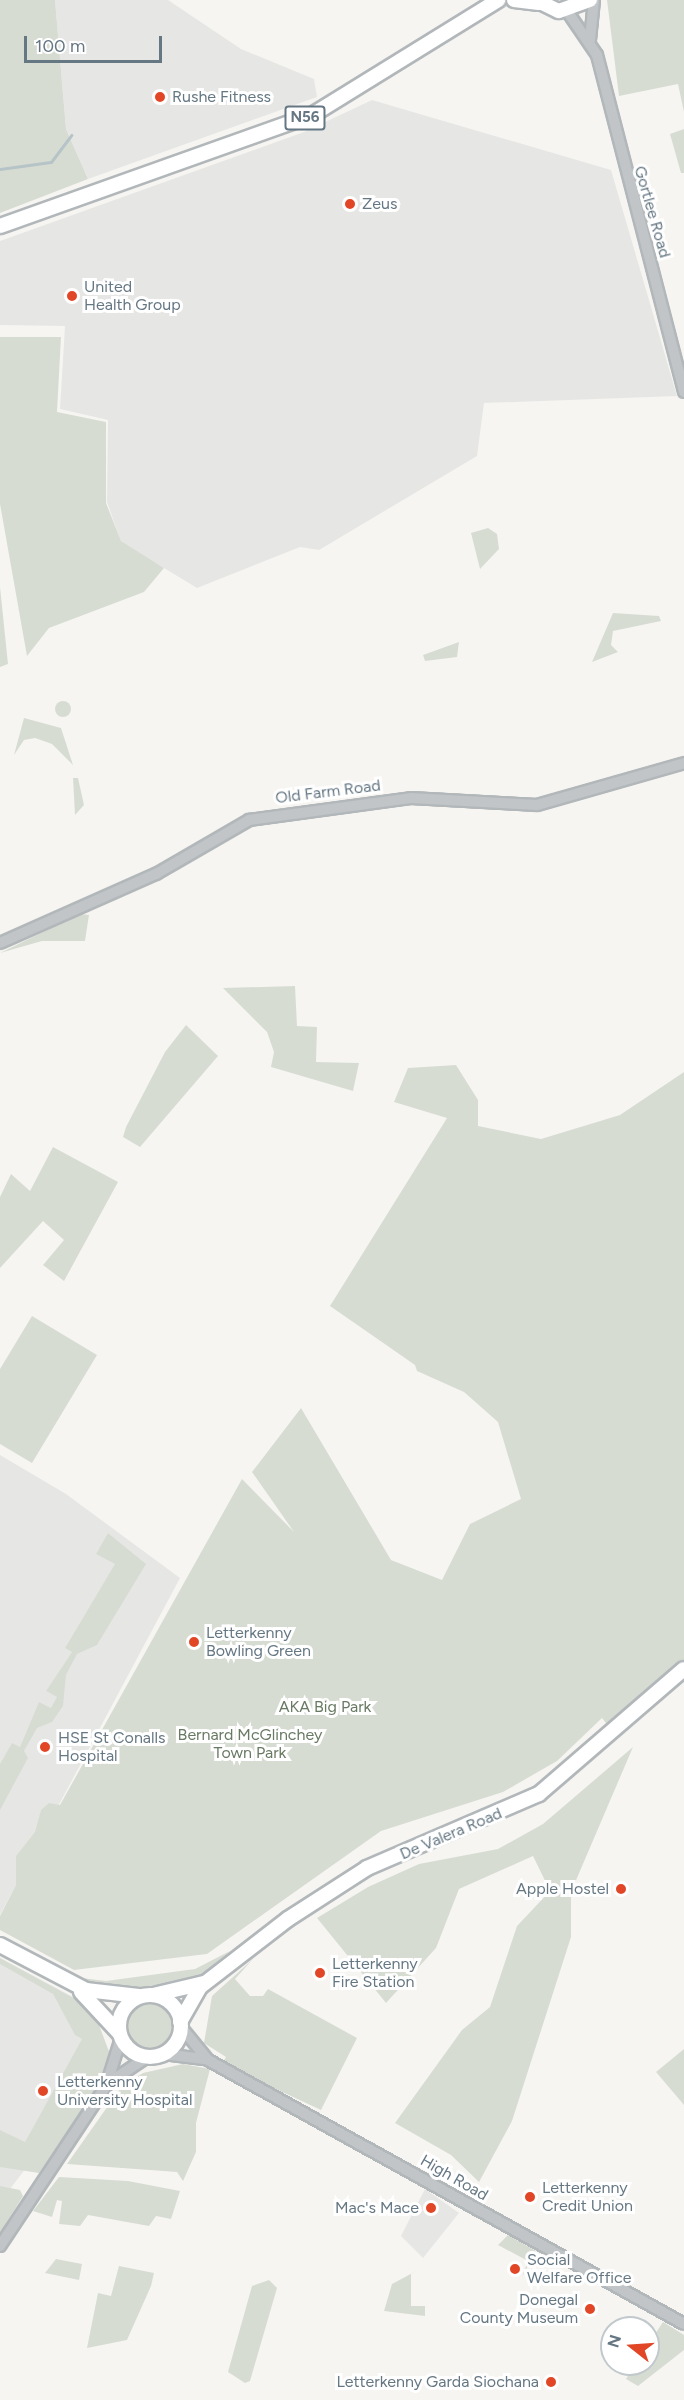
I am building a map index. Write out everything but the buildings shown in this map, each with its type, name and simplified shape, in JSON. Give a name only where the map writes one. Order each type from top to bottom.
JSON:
[{"type":"main road","name":"N56","points":[[0,226],[312,115],[498,0]]},
{"type":"main road","points":[[514,0],[538,2],[567,11],[592,0]]},
{"type":"main road","name":"De Valera Road","points":[[206,1982],[271,1931],[367,1868],[539,1794],[684,1669]]},
{"type":"main road","points":[[0,1945],[67,1982],[98,2004],[132,2052],[147,2057],[163,2054],[174,2045],[181,2024],[206,1982]]},
{"type":"main road","points":[[67,1982],[106,1995],[146,1996],[169,2002],[181,2024]]},
{"type":"main road","points":[[121,2036],[123,2011],[146,1996],[206,1982]]},
{"type":"street","name":"Gortlee Road","points":[[592,0],[590,40],[684,393]]},
{"type":"street","name":"Gortlee Road","points":[[567,11],[590,40]]},
{"type":"street","name":"Old Farm Road","points":[[0,943],[156,874],[249,820],[411,798],[537,805],[684,763]]},
{"type":"street","points":[[181,2024],[208,2060]]},
{"type":"street","points":[[0,2246],[106,2086],[121,2036]]},
{"type":"street","points":[[163,2054],[208,2060]]},
{"type":"street","points":[[106,2086],[147,2057]]},
{"type":"street","name":"High Road","points":[[208,2060],[684,2324]]},
{"type":"shaded area","points":[[55,0],[168,0],[241,49],[314,79],[317,97],[88,179],[66,129]]},
{"type":"shaded area","points":[[372,100],[611,170],[677,396],[484,403],[477,456],[319,550],[300,547],[197,588],[121,542],[107,502],[108,420],[60,409],[65,326],[0,325],[0,241],[304,132]]},
{"type":"shaded area","name":"HSE St Conalls Hospital","points":[[0,1455],[66,1494],[180,1578],[0,1915]]},
{"type":"shaded area","name":"Letterkenny University Hospital","points":[[0,1958],[75,1998],[105,2065],[0,2202]]},
{"type":"shaded area","points":[[425,2189],[459,2213],[423,2258],[401,2236]]},
{"type":"green space","points":[[0,0],[55,0],[66,129],[88,179],[0,213]]},
{"type":"green space","points":[[607,0],[684,0],[684,112],[678,84],[619,96]]},
{"type":"green space","points":[[684,129],[684,173],[681,173],[670,134]]},
{"type":"green space","points":[[0,337],[61,337],[57,412],[106,422],[106,503],[121,541],[164,568],[144,592],[49,628],[27,656],[0,504]]},
{"type":"green space","points":[[488,528],[497,534],[499,549],[480,569],[471,533]]},
{"type":"green space","points":[[0,587],[8,664],[0,667]]},
{"type":"green space","points":[[613,613],[659,616],[661,621],[613,631],[611,645],[618,652],[592,662]]},
{"type":"green space","points":[[459,642],[457,657],[425,661],[423,655]]},
{"type":"green space","points":[[60,701],[66,701],[71,709],[69,715],[60,717],[55,712],[55,706]]},
{"type":"green space","points":[[24,718],[61,728],[73,765],[52,744],[35,738],[24,740],[14,755]]},
{"type":"green space","points":[[73,778],[78,778],[84,805],[75,815]]},
{"type":"green space","points":[[80,914],[89,915],[85,941],[42,941],[0,953]]},
{"type":"green space","points":[[295,986],[297,1026],[317,1027],[316,1062],[359,1063],[353,1091],[271,1067],[274,1052],[267,1032],[223,988]]},
{"type":"green space","points":[[186,1025],[218,1056],[140,1147],[123,1137],[126,1127],[165,1052]]},
{"type":"green space","points":[[456,1065],[478,1100],[478,1126],[541,1139],[620,1115],[684,1072],[684,1669],[614,1733],[602,1718],[557,1761],[503,1792],[381,1831],[207,1954],[74,1970],[0,1930],[0,1916],[16,1885],[16,1856],[35,1832],[41,1810],[49,1803],[60,1805],[242,1479],[294,1532],[252,1472],[301,1408],[391,1560],[442,1580],[470,1524],[521,1499],[498,1422],[464,1392],[417,1371],[415,1365],[330,1306],[447,1118],[394,1102],[408,1068]]},
{"type":"green space","points":[[53,1147],[118,1182],[64,1281],[43,1265],[64,1240],[43,1221],[0,1268],[0,1197],[11,1174],[30,1191]]},
{"type":"green space","points":[[32,1316],[97,1355],[32,1463],[0,1444],[0,1369]]},
{"type":"green space","points":[[108,1533],[146,1564],[97,1645],[77,1654],[66,1675],[63,1706],[52,1722],[37,1728],[24,1751],[28,1758],[0,1810],[0,1764],[12,1743],[20,1747],[39,1702],[51,1708],[57,1697],[46,1691],[72,1652],[65,1648],[115,1564],[96,1554]]},
{"type":"green space","points":[[633,1747],[571,1892],[571,1937],[512,2121],[479,2182],[451,2155],[395,2123],[462,2030],[490,2007],[517,1926],[550,1891],[533,1856],[459,1889],[436,1948],[386,2003],[317,1918],[368,1887],[419,1864],[498,1849],[543,1824]]},
{"type":"green space","points":[[230,1951],[195,1980],[126,1989],[92,1985],[39,1958],[81,1978],[106,1981],[195,1969]]},
{"type":"green space","points":[[0,1958],[77,2000],[99,2025],[110,2054],[101,2082],[39,2173],[0,2167],[0,2130],[25,2142],[82,2039],[75,2035],[53,1994],[0,1964]]},
{"type":"green space","points":[[253,1959],[235,1979],[250,1996],[263,1996],[268,1989],[357,2038],[321,2110],[222,2064],[226,2057],[204,2043],[212,1996]]},
{"type":"green space","points":[[150,2002],[167,2009],[174,2026],[167,2043],[150,2050],[133,2043],[126,2026],[133,2009]]},
{"type":"green space","points":[[684,2049],[684,2105],[656,2072]]},
{"type":"green space","points":[[183,2064],[210,2069],[196,2123],[196,2152],[183,2181],[177,2172],[67,2164],[122,2086],[143,2073]]},
{"type":"green space","points":[[59,2177],[128,2181],[180,2191],[171,2219],[156,2216],[149,2226],[88,2215],[80,2226],[59,2224],[62,2201],[57,2200],[52,2217],[33,2211]]},
{"type":"green space","points":[[0,2186],[20,2190],[23,2196],[0,2233]]},
{"type":"green space","points":[[508,2235],[536,2251],[522,2277],[528,2261],[498,2245]]},
{"type":"green space","points":[[56,2259],[82,2264],[79,2280],[45,2273]]},
{"type":"green space","points":[[119,2266],[154,2273],[151,2286],[127,2340],[87,2348],[98,2293],[111,2296]]},
{"type":"green space","points":[[418,2270],[411,2274],[411,2306],[425,2306],[425,2316],[384,2311],[392,2284]]},
{"type":"green space","points":[[269,2280],[277,2288],[250,2381],[245,2383],[228,2372],[252,2286]]},
{"type":"green space","points":[[663,2322],[684,2335],[684,2350],[660,2369],[660,2327]]},
{"type":"green space","points":[[628,2376],[651,2376],[638,2386],[626,2379]]},
{"type":"waterway","points":[[0,169],[51,162],[71,135]]},
{"type":"place","name":"Rushe Fitness","points":[[160,97]]},
{"type":"place","name":"Zeus","points":[[350,204]]},
{"type":"place","name":"United Health Group","points":[[72,296]]},
{"type":"place","name":"Letterkenny Bowling Green","points":[[194,1642]]},
{"type":"place","name":"HSE St Conalls Hospital","points":[[45,1747]]},
{"type":"place","name":"Apple Hostel","points":[[621,1889]]},
{"type":"place","name":"Letterkenny Fire Station","points":[[320,1973]]},
{"type":"place","name":"Letterkenny University Hospital","points":[[43,2091]]},
{"type":"place","name":"Letterkenny Credit Union","points":[[530,2197]]},
{"type":"place","name":"Mac's Mace","points":[[431,2208]]},
{"type":"place","name":"Social Welfare Office","points":[[515,2269]]},
{"type":"place","name":"Donegal County Museum","points":[[590,2309]]},
{"type":"place","name":"Letterkenny Garda Siochana","points":[[551,2382]]},
{"type":"park label","name":"AKA Big Park","points":[[325,1707]]},
{"type":"park label","name":"Bernard McGlinchey Town Park","points":[[250,1744]]}]
